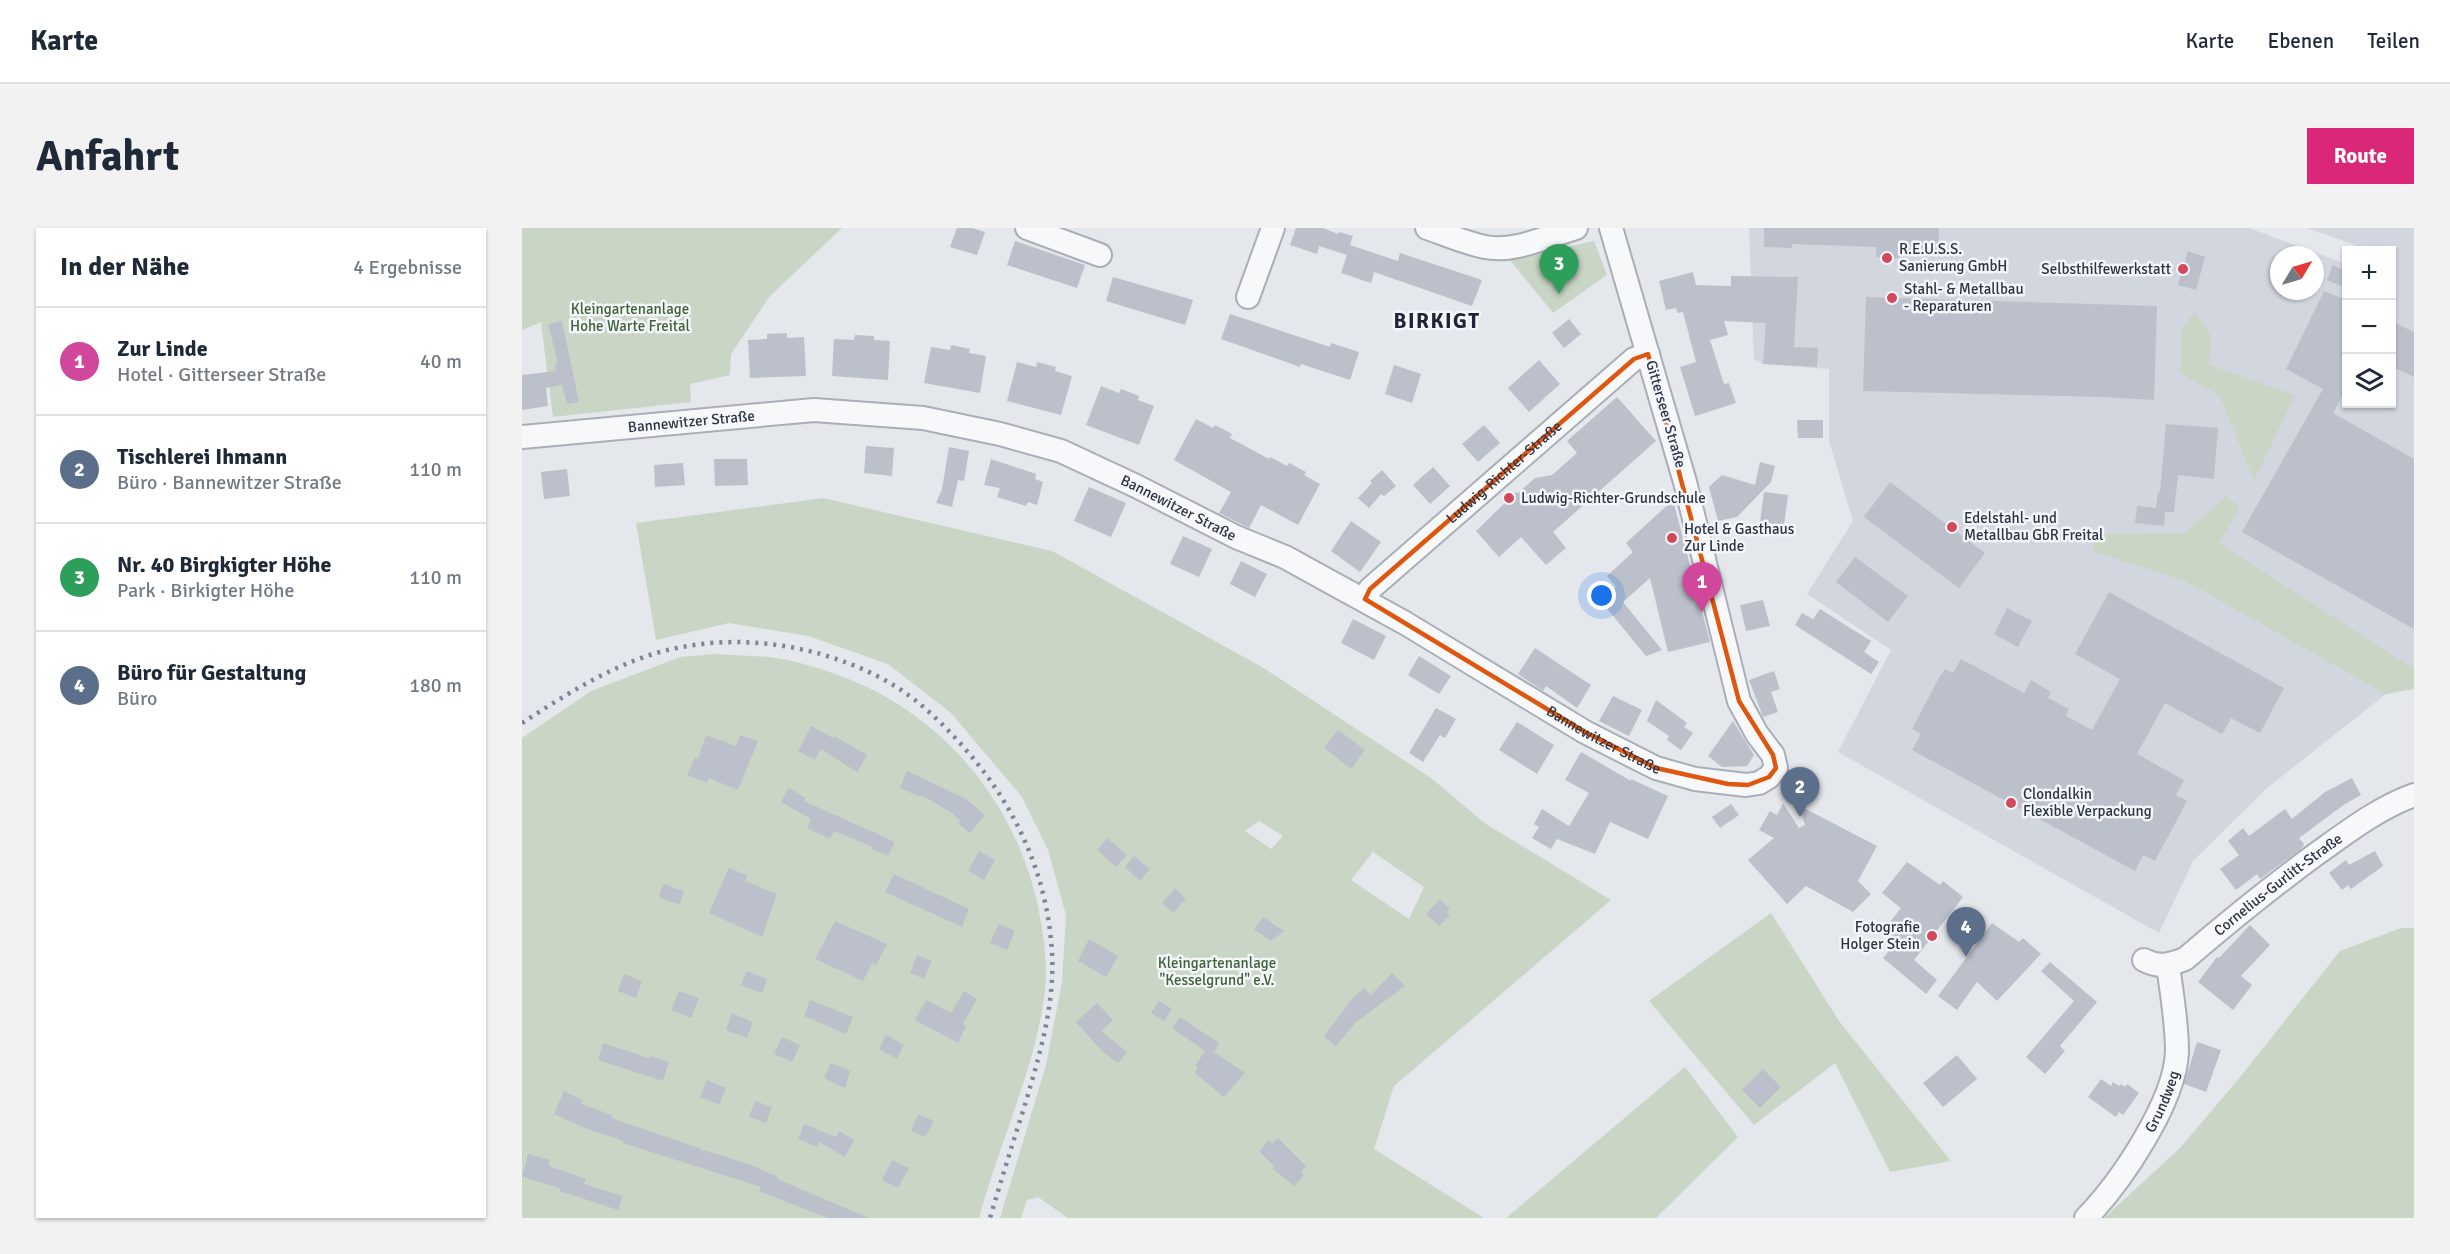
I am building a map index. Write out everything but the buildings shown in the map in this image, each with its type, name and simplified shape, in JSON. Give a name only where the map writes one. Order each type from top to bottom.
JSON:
[{"type":"street","points":[[1027,228],[1100,255]]},
{"type":"street","points":[[1248,297],[1273,228]]},
{"type":"street","points":[[1427,228],[1485,247],[1502,248],[1517,246],[1576,228]]},
{"type":"street","name":"Gitterseer Straße","points":[[1611,228],[1697,529],[1738,701],[1757,734],[1773,755],[1776,768]]},
{"type":"street","name":"Ludwig-Richter-Straße","points":[[1365,599],[1370,589],[1634,359],[1648,354]]},
{"type":"street","name":"Bannewitzer Straße","points":[[522,437],[814,410],[924,418],[1061,451],[1236,537],[1286,557],[1365,599],[1585,732],[1656,768],[1695,779],[1746,785],[1760,783],[1776,768]]},
{"type":"street","name":"Cornelius-Gurlitt-Straße","points":[[2168,966],[2185,959],[2281,881],[2344,834],[2390,806],[2414,795]]},
{"type":"street","points":[[2144,960],[2159,966],[2168,966]]},
{"type":"street","name":"Grundweg","points":[[2086,1218],[2133,1160],[2169,1092],[2177,1054],[2176,1022],[2168,966]]},
{"type":"highlighted area","points":[[1648,354],[1739,701],[1773,755],[1776,768],[1769,777],[1748,785],[1728,784],[1656,768],[1585,732],[1365,599],[1370,589],[1634,359]]},
{"type":"shaded area","points":[[1749,228],[2249,228],[2298,246],[2270,246],[2270,300],[2324,300],[2324,256],[2342,263],[2342,408],[2396,408],[2396,246],[2355,246],[2307,228],[2414,228],[2414,665],[2409,667],[2386,694],[2267,788],[2193,861],[2159,933],[1838,752],[1891,650],[1807,594],[1853,521],[1829,441],[1829,369],[1763,364],[1754,359]]},
{"type":"green space","name":"Kleingartenanlage Hohe Warte Freital","points":[[522,228],[842,228],[770,296],[731,354],[730,375],[690,384],[691,402],[553,417],[541,322],[522,330]]},
{"type":"green space","points":[[1594,241],[1607,275],[1553,313],[1510,260]]},
{"type":"green space","points":[[2195,312],[2211,336],[2209,365],[2295,395],[2254,481],[2220,396],[2180,373],[2182,328]]},
{"type":"green space","points":[[2226,496],[2240,507],[2219,543],[2409,666],[2414,665],[2414,689],[2386,694],[2187,582],[2093,551],[2097,534],[2185,533]]},
{"type":"green space","name":"Kleingartenanlage \"Kesselgrund\" e.V.","points":[[823,498],[1052,551],[1262,667],[1431,778],[1486,824],[1611,900],[1394,1086],[1374,1149],[1484,1218],[1068,1218],[1038,1197],[1027,1200],[1021,1218],[1000,1218],[1046,1065],[1062,982],[1066,915],[1048,850],[1022,797],[951,713],[888,664],[808,636],[729,623],[656,640],[636,523]],"holes":[[[1259,821],[1283,836],[1271,849],[1245,831]],[[1373,852],[1424,887],[1409,919],[1351,880]]]},
{"type":"green space","points":[[715,654],[773,658],[810,666],[861,684],[903,707],[934,730],[961,757],[985,787],[1005,819],[1022,854],[1034,890],[1042,928],[1046,966],[1045,995],[1031,1059],[979,1218],[522,1218],[522,738],[591,691],[680,657]]},
{"type":"green space","points":[[1771,913],[1839,1021],[1951,1161],[1890,1172],[1835,1063],[1754,1125],[1649,1001]]},
{"type":"green space","points":[[2401,928],[2414,928],[2414,1218],[2104,1218],[2181,1147],[2241,1076],[2340,951]]},
{"type":"green space","points":[[1685,1067],[1738,1137],[1656,1218],[1506,1218]]},
{"type":"railway","points":[[522,723],[601,676],[644,657],[688,646],[741,642],[768,644],[822,654],[872,673],[912,698],[952,734],[996,788],[1024,839],[1043,893],[1052,952],[1051,992],[1040,1050],[990,1218]]},
{"type":"place","name":"R.E.U.S.S. Sanierung GmbH","points":[[1887,258]]},
{"type":"place","name":"Selbsthilfewerkstatt","points":[[2183,269]]},
{"type":"place","name":"Nr. 40 Birgkigter Höhe","points":[[1559,294]]},
{"type":"place","name":"Stahl- & Metallbau - Reparaturen","points":[[1892,298]]},
{"type":"place","name":"Ludwig-Richter-Grundschule","points":[[1509,498]]},
{"type":"place","name":"Edelstahl- und Metallbau GbR Freital","points":[[1952,527]]},
{"type":"place","name":"Hotel & Gasthaus Zur Linde","points":[[1672,538]]},
{"type":"place","name":"Zur Linde","points":[[1702,612]]},
{"type":"place","name":"Clondalkin Flexible Verpackung","points":[[2011,803]]},
{"type":"place","name":"Tischlerei Ihmann","points":[[1800,817]]},
{"type":"place","name":"Fotografie Holger Stein","points":[[1932,936]]},
{"type":"place","name":"Büro für Gestaltung","points":[[1966,957]]},
{"type":"district","name":"BIRKIGT","points":[[1437,321]]}]
